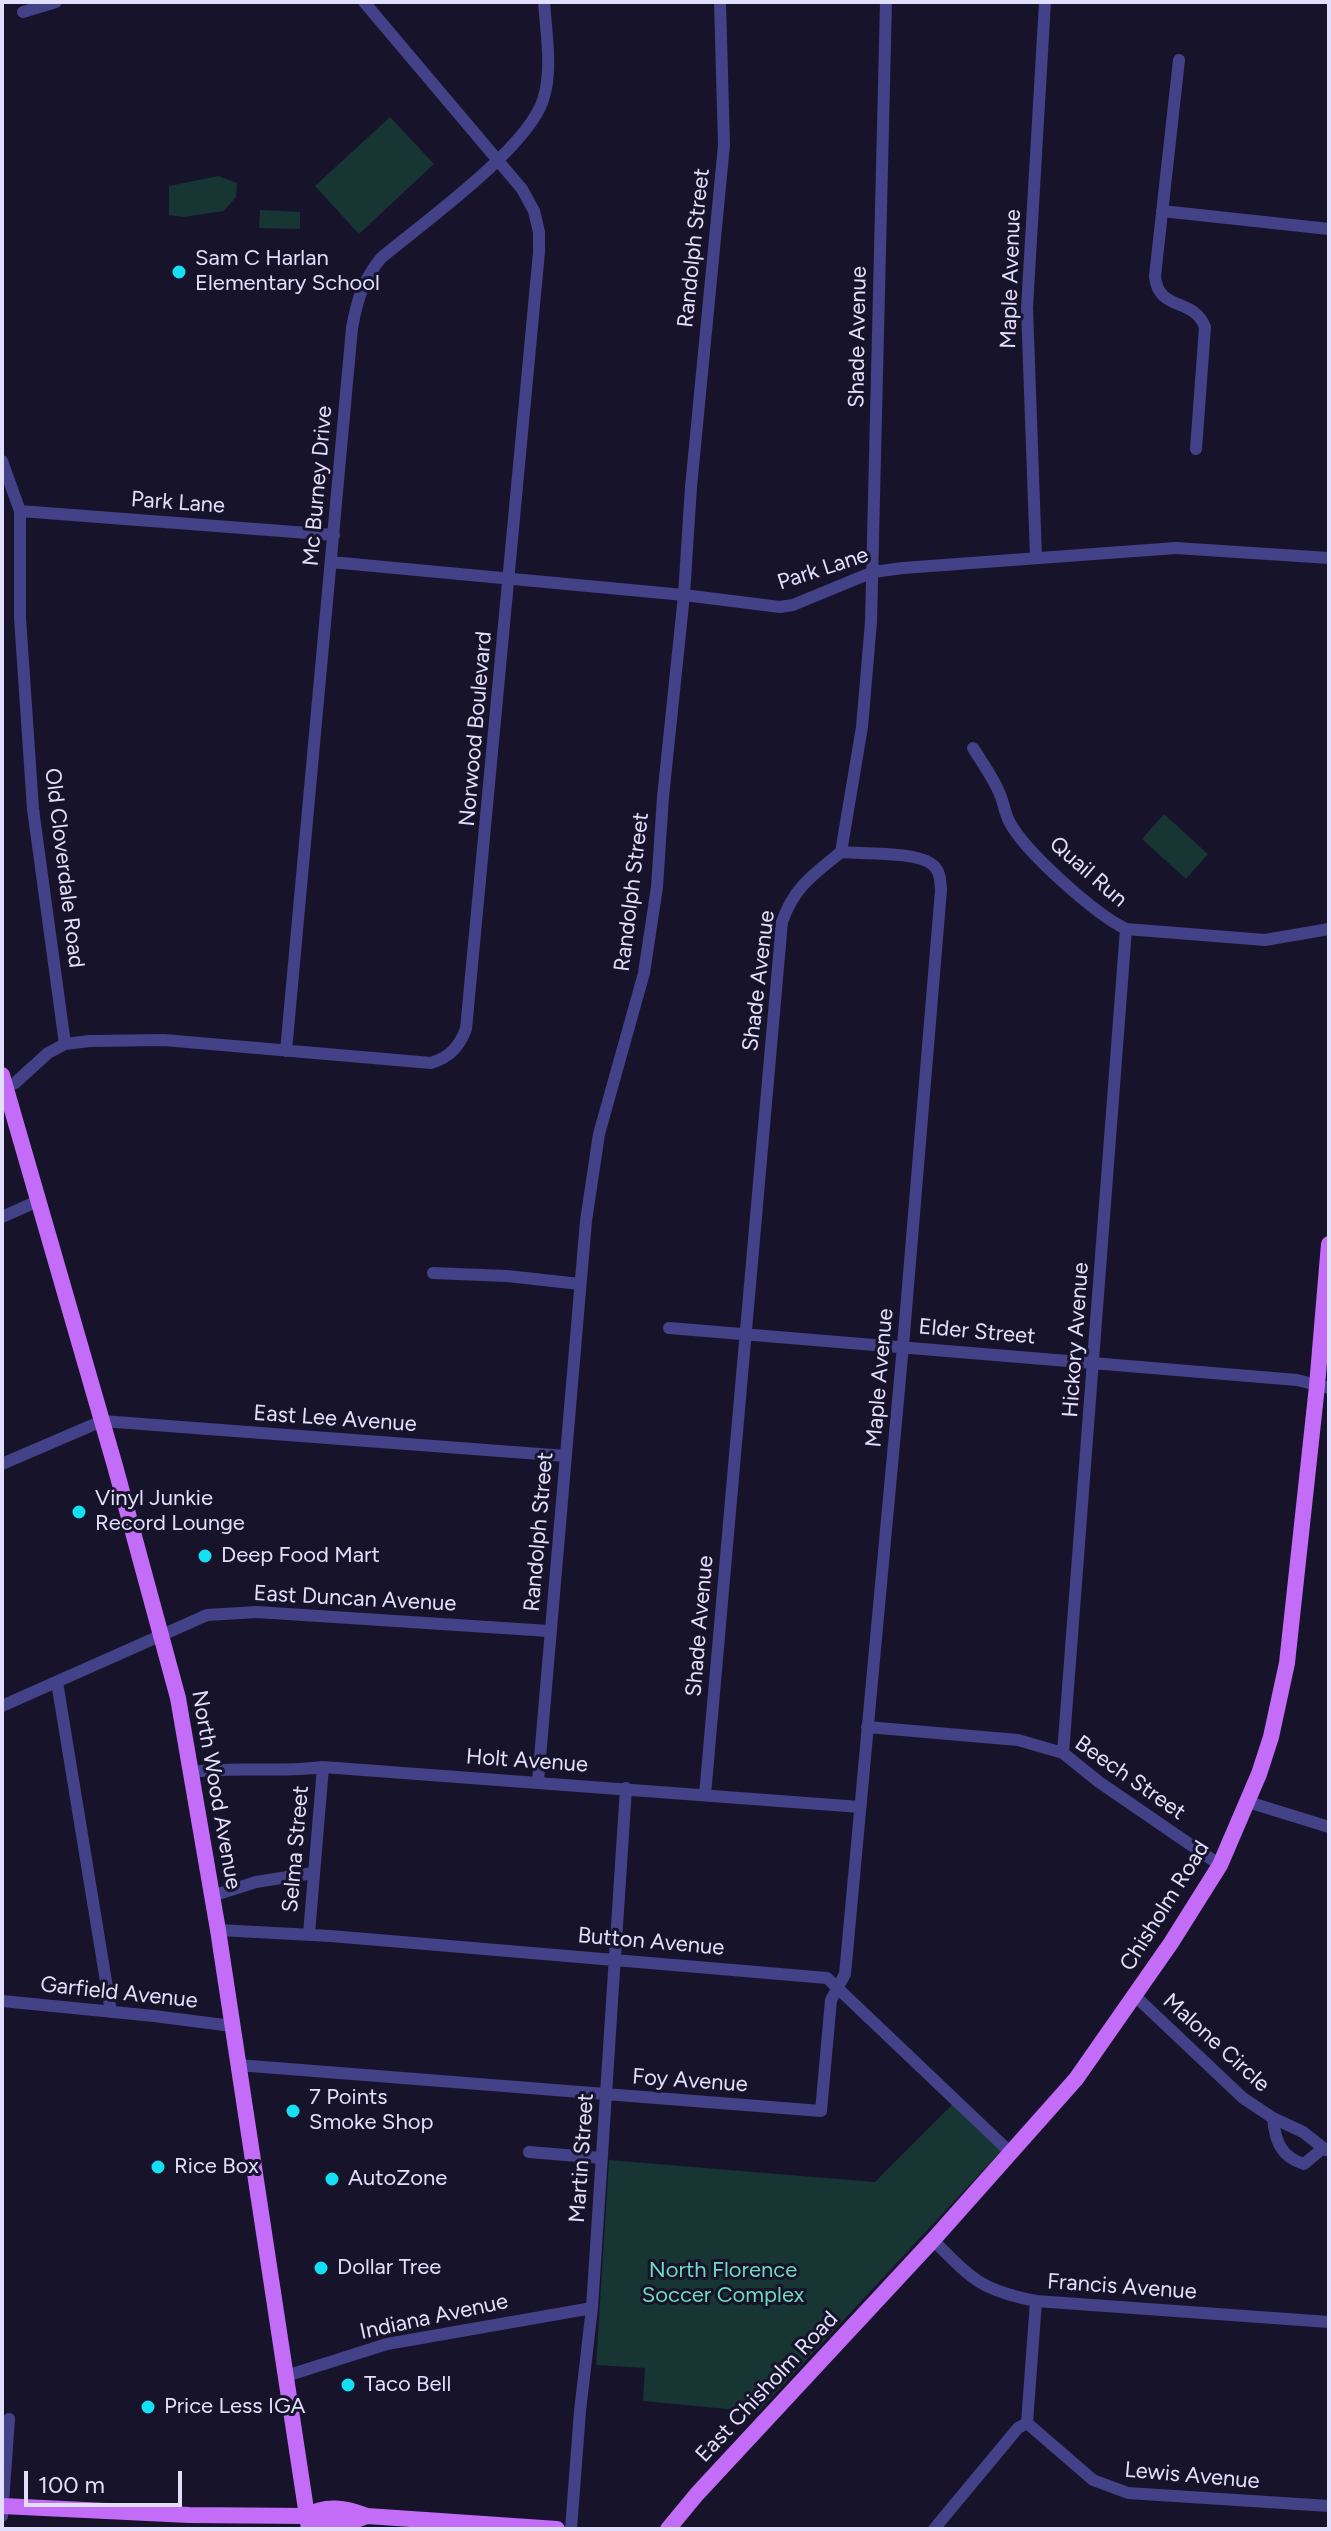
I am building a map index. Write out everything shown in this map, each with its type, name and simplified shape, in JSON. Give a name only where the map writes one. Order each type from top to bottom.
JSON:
[{"type":"main road","name":"North Wood Avenue","points":[[4,1081],[178,1698],[218,1930],[308,2522]]},
{"type":"main road","name":"Chisholm Road","points":[[899,2276],[1076,2079],[1220,1865],[1248,1802],[1271,1737],[1287,1663],[1323,1387],[1329,1244]]},
{"type":"main road","name":"East Chisholm Road","points":[[668,2529],[899,2276]]},
{"type":"main road","points":[[2,2506],[349,2524],[367,2516],[557,2529]]},
{"type":"street","points":[[23,12],[56,2]]},
{"type":"street","name":"Norwood Boulevard","points":[[65,1044],[164,1040],[431,1063],[445,1058],[461,1040],[470,1009],[536,297],[539,232],[534,211],[522,189],[364,2]]},
{"type":"street","name":"Mc Burney Drive","points":[[286,1051],[352,328],[357,303],[366,277],[381,258],[497,161],[534,122],[544,98],[547,72],[544,2]]},
{"type":"street","name":"Randolph Street","points":[[538,1781],[586,1221],[599,1134],[647,961],[657,887],[724,145],[720,2]]},
{"type":"street","name":"Shade Avenue","points":[[705,1795],[782,922],[790,900],[802,884],[841,852],[865,701],[873,572],[886,2]]},
{"type":"street","name":"Maple Avenue","points":[[1036,558],[1027,296],[1045,2]]},
{"type":"street","points":[[1179,60],[1156,288],[1163,297],[1194,310],[1205,327],[1196,449]]},
{"type":"street","points":[[1162,211],[1329,229]]},
{"type":"street","name":"Old Cloverdale Road","points":[[2,461],[20,511],[20,618],[33,809],[65,1044]]},
{"type":"street","name":"Park Lane","points":[[20,511],[334,535]]},
{"type":"street","name":"Park Lane","points":[[331,562],[780,607],[793,605],[873,572],[1176,548],[1329,558]]},
{"type":"street","name":"Quail Run","points":[[973,748],[1001,796],[1007,819],[1017,834],[1091,906],[1126,929],[1265,940],[1329,929]]},
{"type":"street","name":"Maple Avenue","points":[[838,1987],[845,1974],[903,1346],[940,876],[935,867],[923,859],[841,852]]},
{"type":"street","name":"Hickory Avenue","points":[[1063,1753],[1126,929]]},
{"type":"street","points":[[4,1081],[15,1083],[48,1053],[65,1044]]},
{"type":"street","points":[[2,1217],[38,1201]]},
{"type":"street","points":[[433,1273],[507,1276],[580,1284]]},
{"type":"street","name":"Elder Street","points":[[669,1328],[1297,1380],[1323,1387]]},
{"type":"street","points":[[2,1464],[102,1421]]},
{"type":"street","name":"East Lee Avenue","points":[[102,1421],[566,1456]]},
{"type":"street","name":"East Duncan Avenue","points":[[2,1706],[207,1615],[232,1612],[549,1631]]},
{"type":"street","points":[[57,1682],[111,2012]]},
{"type":"street","name":"Beech Street","points":[[867,1727],[1018,1740],[1063,1753],[1099,1782],[1220,1865]]},
{"type":"street","name":"Holt Avenue","points":[[191,1772],[213,1769],[294,1771],[323,1767],[860,1807]]},
{"type":"street","name":"Selma Street","points":[[309,1934],[323,1767]]},
{"type":"street","name":"Martin Street","points":[[571,2529],[592,2308],[626,1788]]},
{"type":"street","points":[[1248,1802],[1329,1827]]},
{"type":"street","points":[[212,1896],[256,1882],[313,1873]]},
{"type":"street","name":"Button Avenue","points":[[218,1930],[309,1934],[827,1978],[1011,2153]]},
{"type":"street","name":"Foy Avenue","points":[[238,2065],[821,2111],[831,2000],[838,1987]]},
{"type":"street","name":"Malone Circle","points":[[1134,1995],[1243,2098],[1273,2118],[1303,2132],[1326,2150],[1304,2164],[1291,2160],[1275,2138],[1273,2118]]},
{"type":"street","name":"Garfield Avenue","points":[[2,2001],[232,2026]]},
{"type":"street","points":[[529,2152],[602,2158]]},
{"type":"street","name":"Francis Avenue","points":[[933,2240],[970,2277],[991,2290],[1036,2301],[1329,2322]]},
{"type":"street","points":[[934,2529],[1018,2428],[1027,2423],[1036,2301]]},
{"type":"street","name":"Indiana Avenue","points":[[286,2376],[387,2344],[592,2308]]},
{"type":"street","points":[[2,2516],[9,2419]]},
{"type":"street","name":"Lewis Avenue","points":[[1027,2423],[1093,2480],[1128,2493],[1329,2506]]},
{"type":"green space","points":[[390,117],[434,164],[359,234],[315,186]]},
{"type":"green space","points":[[218,176],[237,183],[236,197],[224,211],[183,217],[169,215],[169,186]]},
{"type":"green space","points":[[260,210],[300,212],[300,229],[259,228]]},
{"type":"green space","points":[[1164,814],[1208,854],[1186,879],[1142,839]]},
{"type":"green space","name":"North Florence Soccer Complex","points":[[953,2104],[1002,2150],[758,2412],[643,2401],[645,2368],[596,2365],[609,2160],[875,2182]]},
{"type":"place","name":"Sam C Harlan Elementary School","points":[[179,272]]},
{"type":"place","name":"Vinyl Junkie Record Lounge","points":[[79,1512]]},
{"type":"place","name":"Deep Food Mart","points":[[205,1556]]},
{"type":"place","name":"7 Points Smoke Shop","points":[[293,2111]]},
{"type":"place","name":"Rice Box","points":[[158,2167]]},
{"type":"place","name":"AutoZone","points":[[332,2179]]},
{"type":"place","name":"Dollar Tree","points":[[321,2268]]},
{"type":"place","name":"Taco Bell","points":[[348,2385]]},
{"type":"place","name":"Price Less IGA","points":[[148,2407]]}]
